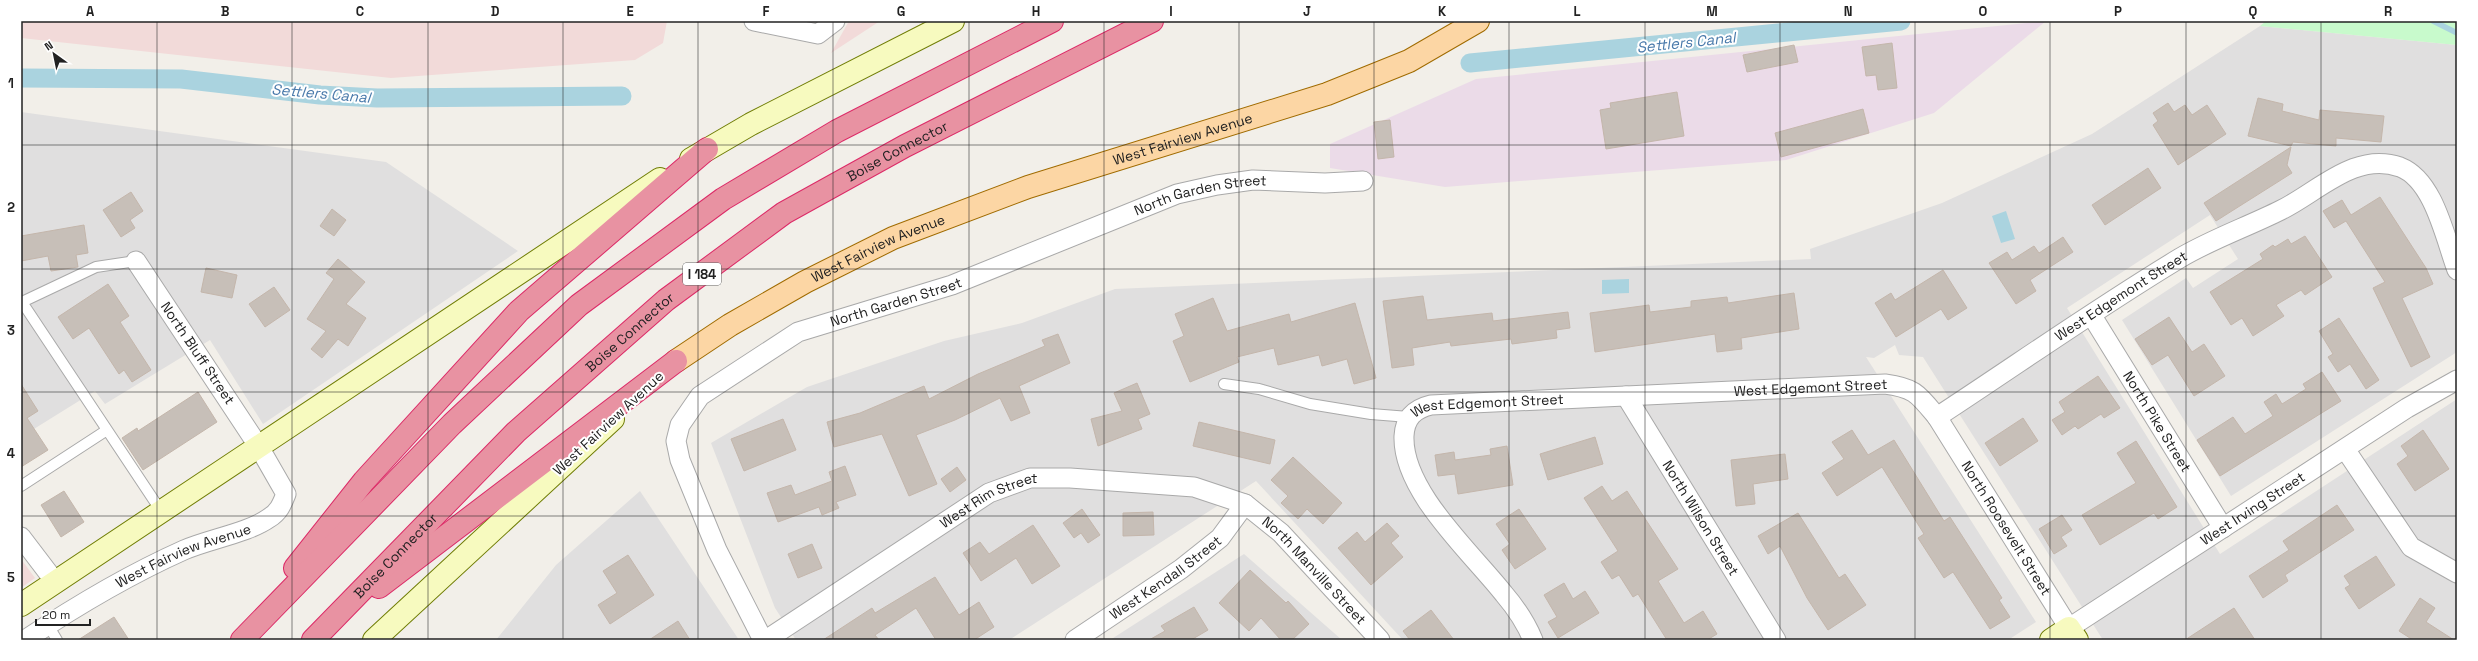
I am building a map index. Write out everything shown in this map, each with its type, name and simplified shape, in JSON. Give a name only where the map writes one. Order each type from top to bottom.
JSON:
[{"type":"highway","points":[[242,640],[452,424],[579,305],[723,199],[837,131],[1052,21]]},
{"type":"highway","name":"Boise Connector","points":[[319,634],[516,432],[666,300],[784,213],[905,146],[1152,21]]},
{"type":"highway","points":[[239,640],[364,481],[519,311],[707,149]]},
{"type":"highway","points":[[319,634],[676,361]]},
{"type":"main road","points":[[21,605],[707,149],[846,75],[953,21]]},
{"type":"main road","name":"West Fairview Avenue","points":[[374,640],[676,361],[730,325],[805,282],[893,238],[1028,186],[1327,94],[1409,61],[1478,21]]},
{"type":"main road","points":[[21,613],[56,582]]},
{"type":"main road","name":"West Irving Street","points":[[2051,640],[2073,634]]},
{"type":"street","points":[[754,21],[818,34],[836,21]]},
{"type":"street","name":"West Edgemont Street","points":[[1533,640],[1526,625],[1506,595],[1431,507],[1412,477],[1404,450],[1404,429],[1409,417],[1419,408],[1431,405],[1885,384],[1902,387],[1917,393],[1937,417],[2180,258],[2236,229],[2282,210],[2346,171],[2375,162],[2399,167],[2412,173],[2427,189],[2457,270]]},
{"type":"street","name":"North Garden Street","points":[[763,640],[717,550],[680,460],[676,440],[680,425],[700,396],[798,332],[952,285],[1177,194],[1217,185],[1253,180],[1324,183],[1363,181]]},
{"type":"street","name":"North Bluff Street","points":[[136,261],[259,446]]},
{"type":"street","name":"North Pike Street","points":[[2092,316],[2223,528]]},
{"type":"street","name":"West Irving Street","points":[[2073,634],[2223,528],[2407,408],[2457,380]]},
{"type":"street","name":"North Wilson Street","points":[[1626,396],[1776,640]]},
{"type":"street","name":"North Roosevelt Street","points":[[1937,417],[2073,634]]},
{"type":"street","name":"West Fairview Avenue","points":[[25,640],[52,633],[145,567],[186,549],[269,519],[280,509],[286,494],[277,475],[259,446]]},
{"type":"street","points":[[2345,449],[2411,547],[2457,573]]},
{"type":"street","name":"West Rim Street","points":[[766,640],[989,494],[1030,478],[1070,478],[1194,487],[1245,504]]},
{"type":"street","name":"West Kendall Street","points":[[1080,639],[1181,569],[1220,538],[1245,504]]},
{"type":"street","name":"North Manville Street","points":[[1245,504],[1281,534],[1380,640]]},
{"type":"street","points":[[21,537],[56,582]]},
{"type":"lane","points":[[136,261],[96,267],[22,302],[161,511]]},
{"type":"lane","points":[[1224,384],[1259,389],[1310,404],[1371,414],[1409,417]]},
{"type":"lane","points":[[21,486],[107,430]]},
{"type":"shaded area","points":[[21,21],[667,21],[663,43],[635,60],[391,78],[21,38]]},
{"type":"shaded area","points":[[849,21],[880,21],[831,53]]},
{"type":"shaded area","points":[[2046,21],[1934,113],[1786,160],[1445,187],[1330,168],[1330,144],[1476,79]]},
{"type":"shaded area","points":[[2260,26],[2457,45],[2457,352],[2231,496],[2122,320],[2186,278],[2193,288],[2238,259],[2210,215],[2067,308],[2220,554],[2457,399],[2457,640],[2103,640],[1923,357],[1899,355],[1895,345],[1874,358],[1866,357],[2036,622],[2008,640],[1403,640],[1256,481],[1009,640],[796,640],[775,608],[711,443],[807,387],[944,341],[1022,323],[1115,289],[1811,259],[1810,249],[1942,203],[2092,134]]},
{"type":"shaded area","points":[[21,112],[386,162],[518,251],[263,424],[210,340],[105,404],[95,391],[21,437]]},
{"type":"shaded area","points":[[640,491],[739,640],[496,640],[556,565]]},
{"type":"shaded area","points":[[1244,554],[1342,640],[1110,640]]},
{"type":"shaded area","points":[[21,559],[35,578],[21,588]]},
{"type":"green space","points":[[2266,21],[2457,21],[2457,45],[2260,26]]},
{"type":"water","points":[[2006,211],[2015,239],[2001,243],[1992,216]]},
{"type":"water","points":[[1629,279],[1629,293],[1602,294],[1602,280]]},
{"type":"building","points":[[1892,43],[1897,88],[1878,90],[1876,75],[1866,76],[1862,47]]},
{"type":"building","points":[[1794,45],[1798,62],[1747,72],[1743,55]]},
{"type":"building","points":[[1677,92],[1684,136],[1606,149],[1600,110],[1611,108],[1610,103]]},
{"type":"building","points":[[2258,98],[2283,104],[2282,111],[2319,120],[2320,110],[2384,116],[2381,142],[2336,138],[2336,146],[2293,142],[2291,146],[2248,136]]},
{"type":"building","points":[[2168,103],[2174,112],[2185,105],[2192,115],[2207,105],[2226,134],[2178,165],[2153,125],[2158,121],[2153,113]]},
{"type":"building","points":[[1863,109],[1869,133],[1781,157],[1775,133]]},
{"type":"building","points":[[1390,120],[1394,157],[1378,159],[1374,122]]},
{"type":"building","points":[[2291,147],[2287,165],[2292,173],[2216,221],[2204,203]]},
{"type":"building","points":[[2148,168],[2161,188],[2105,225],[2092,205]]},
{"type":"building","points":[[131,192],[143,211],[130,220],[135,228],[121,237],[103,210]]},
{"type":"building","points":[[2380,197],[2426,268],[2433,284],[2402,298],[2430,357],[2411,367],[2373,288],[2385,282],[2346,221],[2334,228],[2323,211],[2342,200],[2351,215]]},
{"type":"building","points":[[332,209],[346,220],[334,236],[320,226]]},
{"type":"building","points":[[84,225],[88,253],[76,255],[78,267],[51,271],[48,256],[21,261],[21,236]]},
{"type":"building","points":[[2305,236],[2332,277],[2305,295],[2301,290],[2276,305],[2284,316],[2253,336],[2242,318],[2231,325],[2210,292],[2263,259],[2260,254],[2273,245],[2275,247],[2288,239],[2291,244]]},
{"type":"building","points":[[2063,237],[2073,252],[2030,280],[2036,291],[2016,304],[1989,263],[2007,252],[2012,260],[2034,246],[2039,253]]},
{"type":"building","points":[[338,259],[365,282],[346,304],[366,318],[348,346],[338,339],[322,358],[311,349],[326,331],[307,319],[334,279],[326,273]]},
{"type":"building","points":[[206,268],[237,275],[232,298],[201,292]]},
{"type":"building","points":[[1943,270],[1967,308],[1948,320],[1941,309],[1896,337],[1875,303],[1891,293],[1895,300]]},
{"type":"building","points":[[108,284],[129,316],[120,322],[151,370],[132,382],[124,370],[119,374],[89,328],[73,339],[58,317]]},
{"type":"building","points":[[274,287],[290,310],[265,327],[249,304]]},
{"type":"building","points":[[1794,293],[1799,329],[1741,338],[1742,349],[1717,352],[1715,334],[1595,352],[1590,313],[1649,305],[1650,312],[1691,307],[1691,301],[1727,297],[1728,303]]},
{"type":"building","points":[[1423,296],[1427,320],[1492,313],[1493,321],[1568,312],[1570,328],[1556,330],[1557,338],[1512,344],[1511,339],[1451,346],[1450,342],[1412,348],[1414,365],[1392,368],[1383,301]]},
{"type":"building","points":[[1213,298],[1227,331],[1289,314],[1291,322],[1355,303],[1376,378],[1354,384],[1347,359],[1322,366],[1319,355],[1278,365],[1274,348],[1237,357],[1239,362],[1190,382],[1173,341],[1184,336],[1175,314]]},
{"type":"building","points":[[2169,317],[2192,352],[2204,344],[2225,376],[2194,396],[2168,355],[2152,365],[2135,339]]},
{"type":"building","points":[[2339,318],[2379,380],[2366,389],[2350,364],[2338,372],[2328,357],[2333,354],[2319,331]]},
{"type":"building","points":[[1058,334],[1070,363],[1019,386],[1030,413],[1011,421],[1000,398],[955,420],[916,435],[937,484],[909,496],[882,434],[834,447],[827,422],[860,413],[924,386],[929,399],[978,374],[1045,346],[1042,340]]},
{"type":"building","points":[[2322,372],[2341,401],[2220,476],[2197,440],[2233,417],[2245,434],[2273,416],[2264,402],[2276,394],[2282,404],[2306,389],[2303,384]]},
{"type":"building","points":[[2098,376],[2120,408],[2104,418],[2101,414],[2078,429],[2075,426],[2062,435],[2052,420],[2065,412],[2059,402]]},
{"type":"building","points":[[1137,383],[1150,414],[1138,419],[1142,429],[1098,446],[1091,419],[1122,411],[1114,393]]},
{"type":"building","points":[[21,384],[38,411],[27,418],[48,450],[21,467]]},
{"type":"building","points":[[198,392],[217,422],[143,470],[122,438],[137,428],[138,431]]},
{"type":"building","points":[[2023,418],[2038,441],[2000,466],[1985,443]]},
{"type":"building","points":[[783,419],[796,450],[744,471],[731,439]]},
{"type":"building","points":[[1199,422],[1275,440],[1270,464],[1193,446]]},
{"type":"building","points":[[1852,430],[1868,455],[1894,440],[1944,521],[1950,517],[2002,598],[1999,600],[2010,617],[1990,629],[1953,572],[1944,578],[1918,538],[1924,534],[1882,467],[1837,496],[1822,473],[1844,459],[1832,442]]},
{"type":"building","points":[[2423,430],[2449,469],[2415,491],[2397,464],[2408,456],[2401,446]]},
{"type":"building","points":[[1595,437],[1603,464],[1548,480],[1540,454]]},
{"type":"building","points":[[2136,441],[2177,507],[2158,519],[2154,513],[2100,545],[2082,515],[2136,483],[2117,453]]},
{"type":"building","points":[[1507,446],[1513,485],[1458,494],[1455,474],[1438,476],[1435,455],[1454,452],[1455,460],[1491,455],[1490,449]]},
{"type":"building","points":[[1785,454],[1788,479],[1753,484],[1755,504],[1736,506],[1731,460]]},
{"type":"building","points":[[1293,457],[1342,503],[1323,524],[1307,509],[1298,519],[1281,503],[1288,496],[1271,480]]},
{"type":"building","points":[[845,466],[856,495],[836,502],[839,508],[822,515],[819,507],[778,522],[767,493],[791,485],[795,495],[832,481],[829,472]]},
{"type":"building","points":[[957,467],[966,480],[950,492],[941,479]]},
{"type":"building","points":[[1602,486],[1612,501],[1627,491],[1678,569],[1658,581],[1684,623],[1703,611],[1717,634],[1707,640],[1667,640],[1638,594],[1633,597],[1619,575],[1612,579],[1601,562],[1618,551],[1584,498]]},
{"type":"building","points":[[64,491],[84,522],[61,537],[41,505]]},
{"type":"building","points":[[2337,505],[2354,530],[2285,575],[2288,581],[2263,598],[2249,576],[2289,550],[2283,541]]},
{"type":"building","points":[[1082,509],[1100,535],[1088,543],[1081,533],[1074,538],[1063,523]]},
{"type":"building","points":[[1519,509],[1546,549],[1515,569],[1502,550],[1510,544],[1496,524]]},
{"type":"building","points":[[1153,512],[1154,535],[1123,536],[1123,513]]},
{"type":"building","points":[[1798,513],[1839,578],[1845,574],[1866,605],[1828,630],[1807,598],[1780,546],[1768,554],[1758,536]]},
{"type":"building","points":[[2062,515],[2072,530],[2061,537],[2067,546],[2054,554],[2039,529]]},
{"type":"building","points":[[1387,523],[1399,536],[1391,543],[1403,557],[1371,585],[1338,548],[1357,532],[1365,542]]},
{"type":"building","points":[[1033,525],[1060,566],[1032,584],[1016,558],[981,581],[963,553],[980,542],[989,554]]},
{"type":"building","points":[[812,544],[822,568],[798,578],[788,554]]},
{"type":"building","points":[[628,555],[654,595],[610,624],[598,605],[617,593],[603,571]]},
{"type":"building","points":[[2376,556],[2395,585],[2359,609],[2345,588],[2350,585],[2344,576]]},
{"type":"building","points":[[1250,570],[1286,603],[1288,601],[1309,624],[1292,640],[1281,640],[1261,618],[1249,631],[1219,603]]},
{"type":"building","points":[[935,577],[959,615],[979,602],[994,627],[974,640],[936,640],[916,608],[875,635],[879,640],[823,640],[872,608],[875,613]]},
{"type":"building","points":[[1564,583],[1573,599],[1585,591],[1599,613],[1558,638],[1548,622],[1557,617],[1544,595]]},
{"type":"building","points":[[2420,598],[2435,608],[2426,622],[2454,640],[2413,640],[2399,631]]},
{"type":"building","points":[[1194,607],[1208,630],[1191,640],[1149,640],[1165,631],[1161,626]]},
{"type":"building","points":[[2234,608],[2255,640],[2185,640]]},
{"type":"building","points":[[1431,610],[1454,640],[1410,640],[1403,631]]},
{"type":"building","points":[[114,617],[129,640],[78,640]]},
{"type":"building","points":[[678,621],[690,640],[649,640]]},
{"type":"waterway","name":"Settlers Canal","points":[[1470,63],[1901,21]]},
{"type":"waterway","points":[[2433,21],[2457,33]]},
{"type":"waterway","name":"Settlers Canal","points":[[21,78],[181,79],[320,95],[377,98],[622,96]]}]
